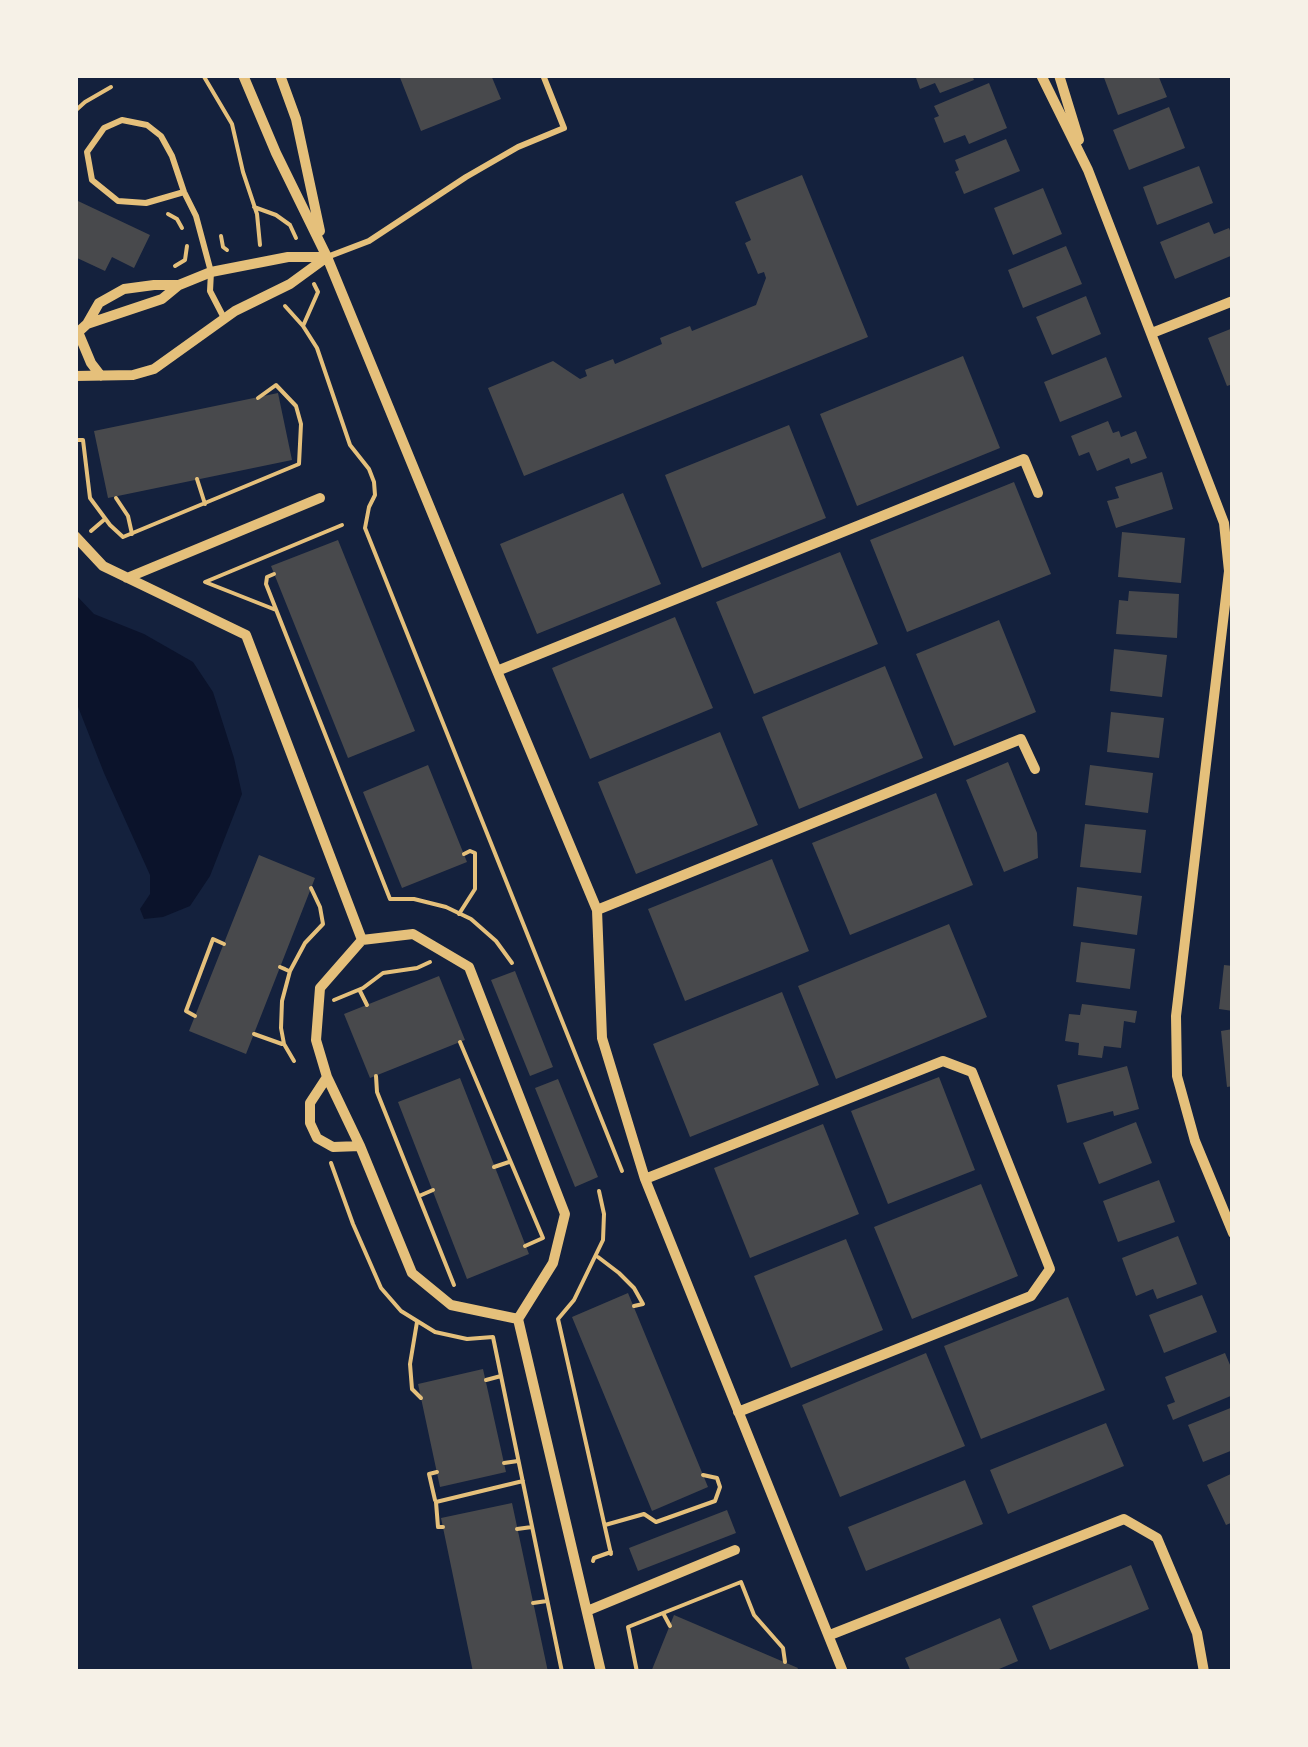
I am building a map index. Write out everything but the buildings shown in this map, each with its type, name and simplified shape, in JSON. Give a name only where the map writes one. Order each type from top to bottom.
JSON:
[{"type":"street","points":[[244,75],[276,153],[327,256],[598,910],[602,1038],[644,1179],[844,1672]]},
{"type":"street","points":[[280,75],[296,120],[327,256]]},
{"type":"street","points":[[1041,75],[1088,170]]},
{"type":"street","points":[[1059,75],[1088,170],[1224,522],[1229,571],[1176,1016],[1177,1076],[1195,1141],[1233,1233]]},
{"type":"street","points":[[80,331],[162,299],[179,285],[211,272],[288,257],[327,256]]},
{"type":"street","points":[[75,376],[133,376],[154,369],[224,319],[290,284],[327,256]]},
{"type":"street","points":[[80,331],[99,303],[124,289],[179,285]]},
{"type":"street","points":[[1152,333],[1233,301]]},
{"type":"street","points":[[80,331],[91,363],[101,376]]},
{"type":"street","points":[[497,671],[1024,460],[1038,493]]},
{"type":"street","points":[[126,578],[320,498]]},
{"type":"street","points":[[75,536],[103,566],[246,635],[362,940]]},
{"type":"street","points":[[598,910],[1021,739],[1034,769]]},
{"type":"street","points":[[518,1319],[452,1305],[412,1273],[327,1077],[316,1040],[320,988],[362,940],[413,934],[470,967],[565,1214],[553,1263],[518,1319],[601,1672]]},
{"type":"street","points":[[644,1179],[943,1061],[972,1072],[1050,1268],[1031,1296],[738,1412]]},
{"type":"street","points":[[327,1077],[310,1103],[310,1122],[318,1138],[332,1148],[360,1146]]},
{"type":"street","points":[[830,1636],[1124,1519],[1157,1538],[1197,1633],[1204,1672]]},
{"type":"street","points":[[587,1611],[735,1550]]},
{"type":"lane","points":[[327,256],[369,241],[518,146],[564,128],[543,75]]},
{"type":"lane","points":[[184,192],[146,203],[118,201],[92,180],[86,152],[104,128],[122,120],[147,124],[162,136],[196,216],[211,272],[210,291],[224,319]]},
{"type":"path","points":[[203,75],[232,124],[254,207],[260,248]]},
{"type":"path","points":[[75,111],[111,87]]},
{"type":"path","points":[[254,207],[290,225]]},
{"type":"path","points":[[157,212],[177,219],[187,246],[184,260],[164,268]]},
{"type":"path","points":[[221,236],[230,252]]},
{"type":"path","points":[[281,297],[317,348],[350,446],[369,469],[375,495],[368,507],[365,528],[624,1174]]},
{"type":"path","points":[[75,440],[83,440],[90,498],[123,537],[299,464],[301,424],[296,406],[276,386],[258,398]]},
{"type":"path","points":[[197,480],[204,504]]},
{"type":"path","points":[[116,498],[128,516],[132,534]]},
{"type":"path","points":[[88,534],[105,519]]},
{"type":"path","points":[[276,610],[205,582],[342,524]]},
{"type":"path","points":[[274,574],[267,577],[266,584],[390,898],[414,899],[471,919],[496,940],[512,962]]},
{"type":"path","points":[[460,914],[475,888],[474,854],[464,854]]},
{"type":"path","points":[[294,1060],[284,1044],[282,1002],[287,970],[323,924],[312,888]]},
{"type":"path","points":[[195,1016],[186,1011],[212,939],[224,944]]},
{"type":"path","points":[[334,1000],[359,990],[383,973],[417,968],[438,958]]},
{"type":"path","points":[[359,990],[367,1004]]},
{"type":"path","points":[[254,1034],[284,1044]]},
{"type":"path","points":[[460,1042],[543,1238],[525,1246]]},
{"type":"path","points":[[376,1076],[378,1092],[454,1285]]},
{"type":"path","points":[[327,1151],[353,1224],[382,1288],[401,1311],[435,1332],[467,1340],[492,1337],[562,1672]]},
{"type":"path","points":[[494,1167],[510,1161]]},
{"type":"path","points":[[418,1196],[433,1190]]},
{"type":"path","points":[[592,1565],[594,1558],[611,1553],[558,1318],[574,1300],[603,1240],[600,1190]]},
{"type":"path","points":[[596,1256],[634,1288],[643,1304],[634,1306]]},
{"type":"path","points":[[416,1322],[410,1364],[412,1389],[421,1398]]},
{"type":"path","points":[[486,1380],[501,1376]]},
{"type":"path","points":[[504,1463],[518,1461]]},
{"type":"path","points":[[437,1472],[429,1474],[438,1527],[443,1527]]},
{"type":"path","points":[[605,1524],[644,1514],[656,1522],[715,1501],[720,1487],[717,1478],[703,1475]]},
{"type":"path","points":[[436,1502],[522,1481]]},
{"type":"path","points":[[518,1529],[532,1526]]},
{"type":"path","points":[[637,1672],[628,1626],[741,1582],[754,1615],[783,1648],[785,1662]]},
{"type":"path","points":[[533,1604],[548,1602]]},
{"type":"path","points":[[664,1613],[670,1626]]},
{"type":"water","points":[[75,594],[94,614],[144,634],[193,662],[213,692],[234,758],[242,794],[210,876],[190,906],[163,917],[144,919],[140,909],[150,894],[150,875],[75,699]]}]
